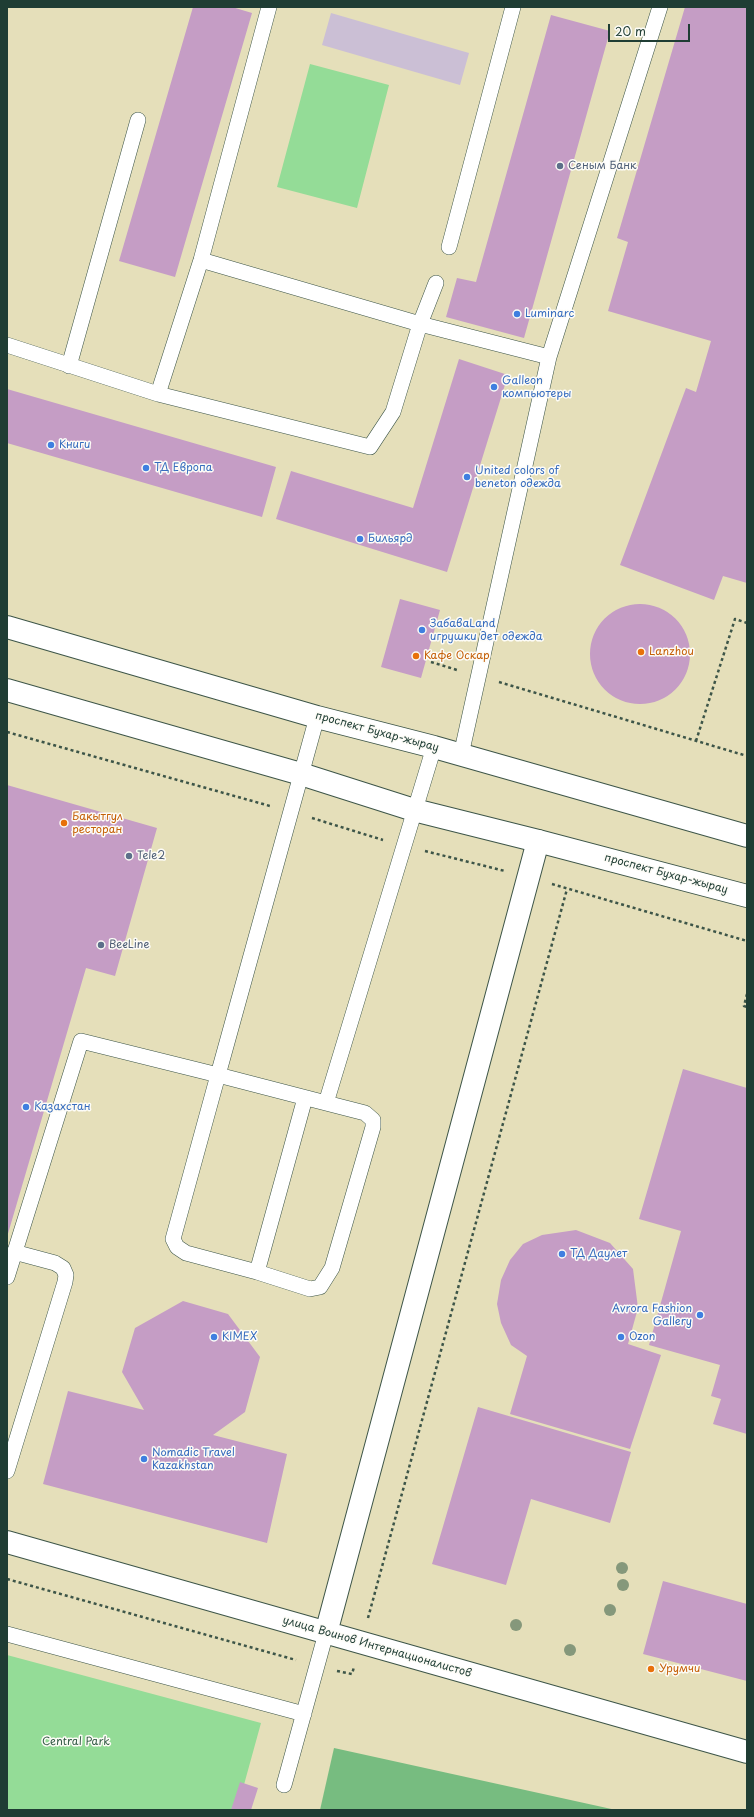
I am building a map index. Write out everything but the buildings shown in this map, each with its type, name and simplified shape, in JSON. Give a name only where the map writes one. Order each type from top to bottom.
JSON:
[{"type":"main road","name":"проспект Бухар-жырау","points":[[7,627],[317,717],[434,747],[747,836]]},
{"type":"main road","name":"проспект Бухар-жырау","points":[[7,690],[302,774],[414,810],[747,896]]},
{"type":"main road","points":[[326,1633],[538,841]]},
{"type":"main road","name":"улица Воинов Интернационалистов","points":[[7,1542],[747,1752]]},
{"type":"lane","points":[[158,394],[201,260],[269,7]]},
{"type":"lane","points":[[449,248],[513,7]]},
{"type":"lane","points":[[461,755],[549,356],[660,7]]},
{"type":"lane","points":[[68,366],[138,120]]},
{"type":"lane","points":[[201,260],[420,324],[549,356]]},
{"type":"lane","points":[[7,345],[158,394],[370,447],[393,412],[420,324],[436,283]]},
{"type":"lane","points":[[7,1277],[81,1041],[218,1075],[365,1113],[373,1120],[373,1128],[332,1268],[320,1287],[310,1289],[257,1272],[186,1253],[177,1247],[173,1239],[218,1075],[291,811],[302,774],[317,717]]},
{"type":"lane","points":[[326,1103],[434,747]]},
{"type":"lane","points":[[257,1272],[305,1098]]},
{"type":"lane","points":[[7,1471],[66,1275],[63,1268],[55,1263],[14,1252]]},
{"type":"lane","points":[[284,1785],[326,1633]]},
{"type":"lane","points":[[7,1634],[304,1714]]},
{"type":"path","points":[[696,741],[735,619],[747,623]]},
{"type":"path","points":[[431,662],[747,756]]},
{"type":"path","points":[[7,732],[291,811],[403,846],[529,877],[747,941]]},
{"type":"path","points":[[7,1580],[316,1666],[352,1674],[362,1643],[567,889]]},
{"type":"path","points":[[747,994],[744,1006],[747,1007]]},
{"type":"shaded area","points":[[331,13],[469,53],[460,85],[322,45]]},
{"type":"green space","points":[[310,64],[389,85],[357,208],[277,187]]},
{"type":"green space","name":"Central Park","points":[[7,1655],[261,1723],[237,1810],[7,1810]]},
{"type":"green space","points":[[334,1748],[616,1810],[320,1810]]},
{"type":"place","name":"Сеным Банк","points":[[560,166]]},
{"type":"place","name":"Luminarc","points":[[517,314]]},
{"type":"place","name":"Galleon компьютеры","points":[[494,387]]},
{"type":"place","name":"Книги","points":[[51,445]]},
{"type":"place","name":"ТД Европа","points":[[146,468]]},
{"type":"place","name":"United colors of beneton одежда","points":[[467,477]]},
{"type":"place","name":"Бильярд","points":[[360,539]]},
{"type":"place","name":"ЗабаваLand игрушки дет одежда","points":[[422,630]]},
{"type":"place","name":"Lanzhou","points":[[641,652]]},
{"type":"place","name":"Кафе Оскар","points":[[416,656]]},
{"type":"place","name":"Бакытгул ресторан","points":[[64,823]]},
{"type":"place","name":"Tele2","points":[[129,856]]},
{"type":"place","name":"BeeLine","points":[[101,945]]},
{"type":"place","name":"Казахстан","points":[[26,1107]]},
{"type":"place","name":"ТД Даулет","points":[[562,1254]]},
{"type":"place","name":"Avrora Fashion Gallery","points":[[700,1315]]},
{"type":"place","name":"KIMEX","points":[[214,1337]]},
{"type":"place","name":"Ozon","points":[[621,1337]]},
{"type":"place","name":"Nomadic Travel Kazakhstan","points":[[144,1459]]},
{"type":"place","name":"Урумчи","points":[[651,1669]]}]
